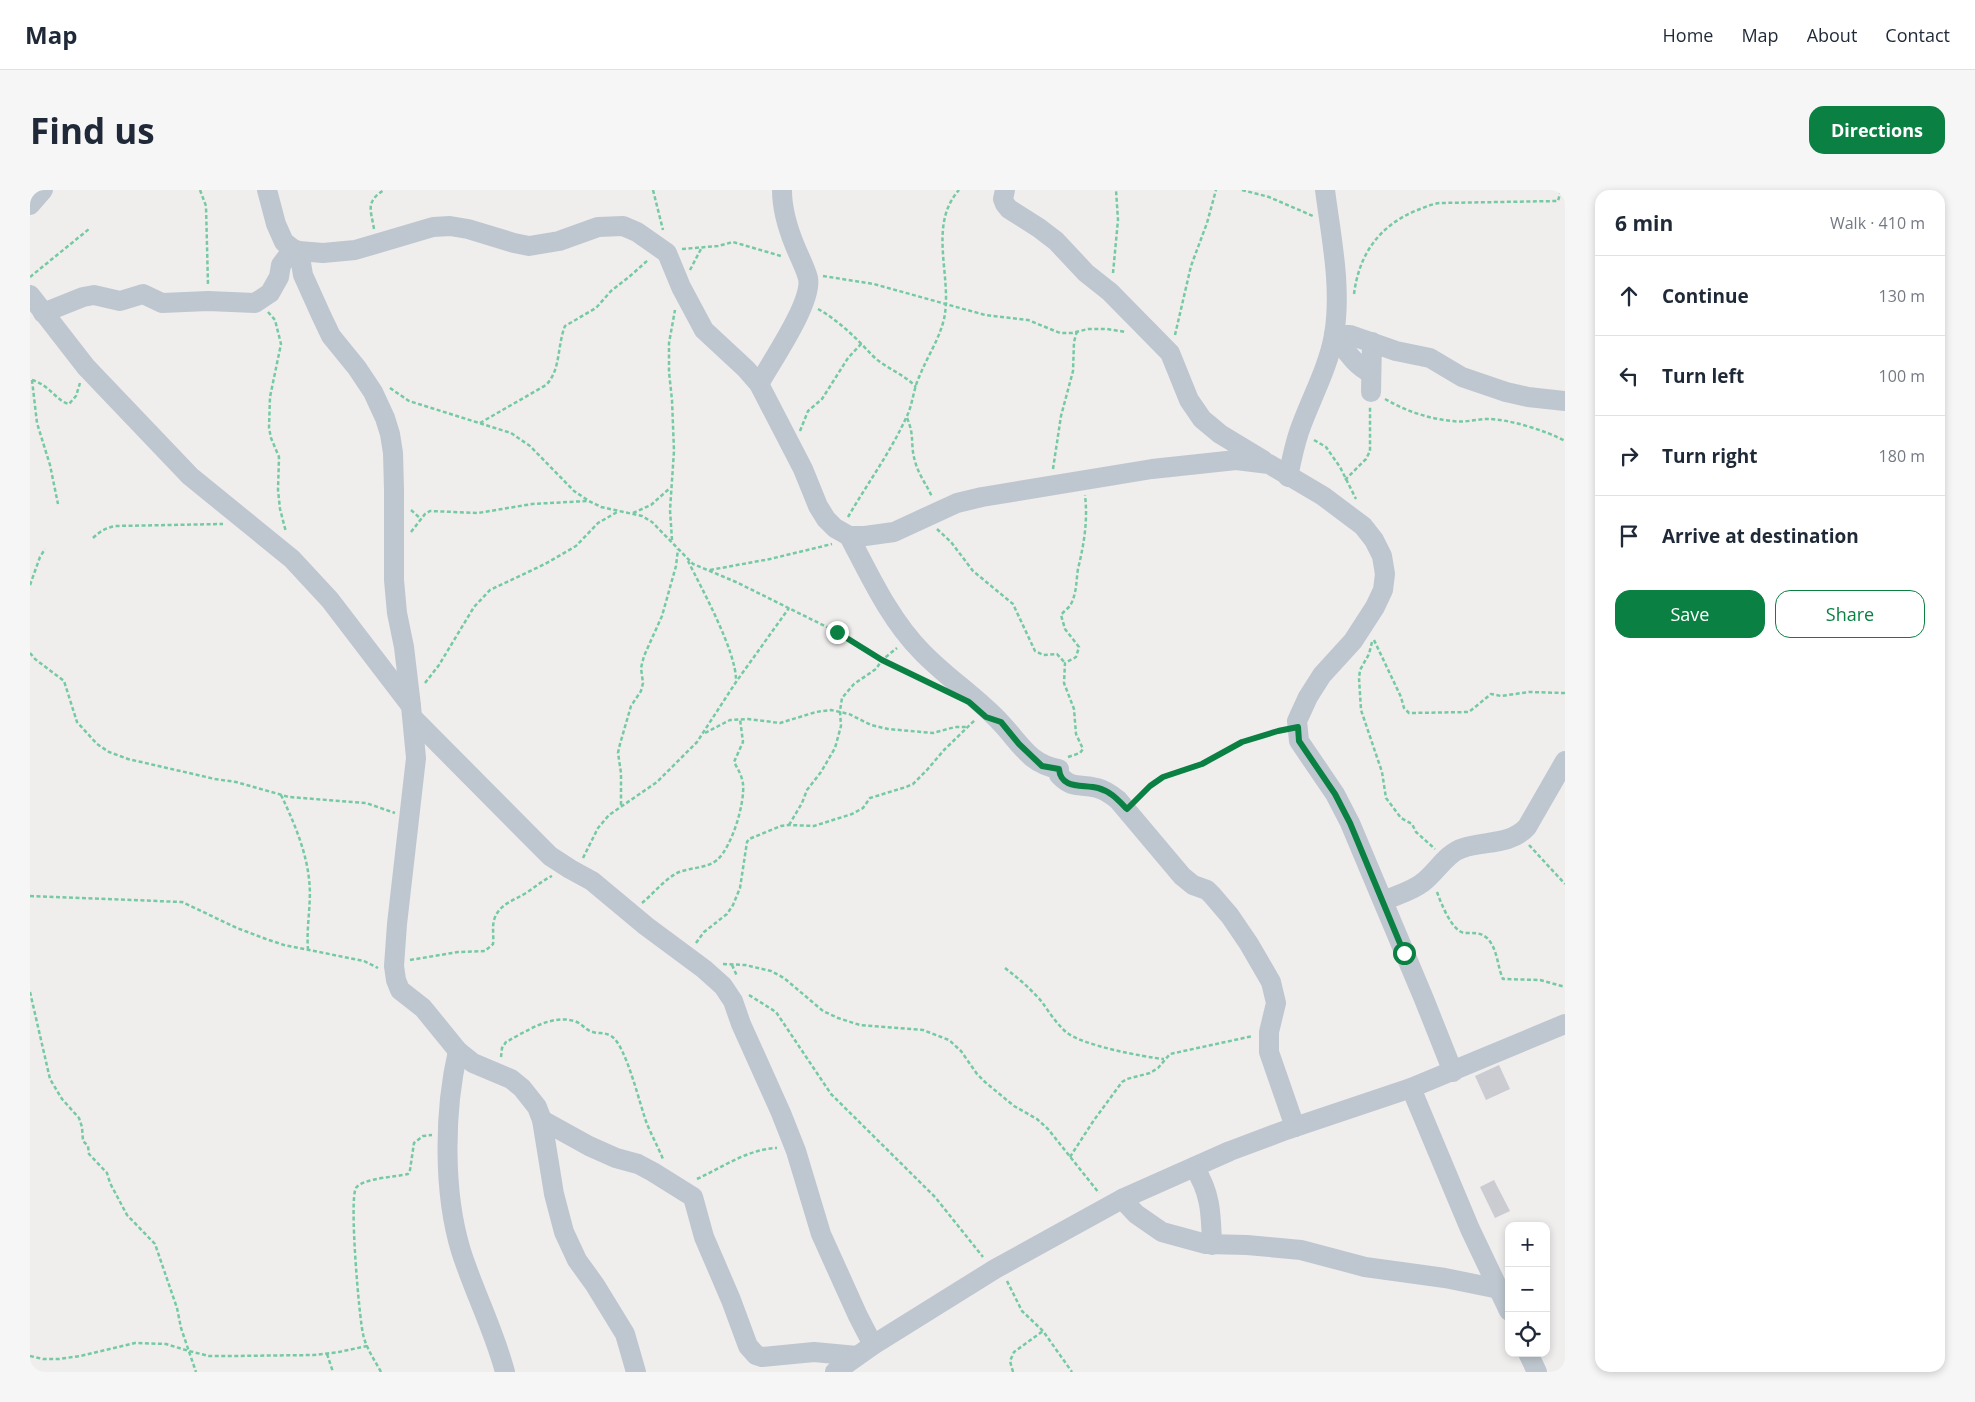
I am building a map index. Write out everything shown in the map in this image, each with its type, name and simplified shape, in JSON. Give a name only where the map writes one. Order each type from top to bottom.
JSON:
[{"type":"street","points":[[30,204],[43,190]]},
{"type":"street","points":[[267,190],[276,224],[284,242],[296,250],[342,252],[368,247],[433,227],[450,226],[468,229],[514,244],[529,246],[559,241],[598,227],[623,226],[637,232],[664,251],[704,330],[746,369],[759,384],[803,469],[826,519],[847,536],[895,618],[922,652],[1001,722],[1042,766],[1059,769],[1059,775],[1071,785],[1096,787],[1108,792],[1127,809],[1182,876],[1193,885],[1207,890],[1230,916],[1266,970],[1275,994],[1275,1012],[1269,1032],[1269,1052],[1295,1127]]},
{"type":"street","points":[[759,384],[794,324],[807,294],[809,283],[794,244],[783,206],[782,190]]},
{"type":"street","points":[[1005,190],[1003,199],[1009,209],[1056,241],[1163,346],[1188,400],[1202,419],[1220,434],[1288,477],[1323,496],[1364,526],[1374,540],[1382,556],[1386,574],[1383,590],[1375,607],[1353,641],[1322,675],[1313,690],[1297,721],[1299,741],[1339,801],[1350,823],[1384,901],[1453,1072]]},
{"type":"street","points":[[1288,477],[1299,432],[1325,368],[1334,335],[1335,275],[1325,190]]},
{"type":"street","points":[[44,313],[94,295],[116,301],[143,294],[162,303],[208,301],[255,303],[270,293],[275,286],[281,265],[296,250]]},
{"type":"street","points":[[296,250],[303,275],[320,315],[332,336],[357,368],[372,392],[385,418],[390,434],[394,471],[393,549],[397,613],[404,647],[416,758],[395,971],[400,990],[423,1008],[458,1051],[473,1063],[511,1079],[522,1088],[537,1107],[542,1120],[554,1194],[564,1232],[577,1260],[625,1334],[636,1372]]},
{"type":"street","points":[[30,295],[86,367],[190,476],[292,559],[330,600],[411,706],[550,856],[592,881],[723,986],[733,1001],[740,1024],[769,1084],[796,1151],[822,1234],[858,1316],[865,1350]]},
{"type":"street","points":[[1334,335],[1350,335],[1396,351],[1430,358],[1462,376],[1506,392],[1528,397],[1565,401]]},
{"type":"street","points":[[1334,335],[1353,360],[1365,370],[1371,382]]},
{"type":"street","points":[[1371,382],[1372,342]]},
{"type":"street","points":[[847,536],[865,536],[894,532],[957,503],[1020,490],[1152,468],[1196,463],[1236,460],[1269,464]]},
{"type":"street","points":[[1384,901],[1421,884],[1462,848],[1493,843],[1520,834],[1527,827],[1565,760]]},
{"type":"street","points":[[835,1372],[865,1350],[998,1267],[1116,1202],[1230,1151],[1411,1088],[1565,1024]]},
{"type":"street","points":[[458,1051],[454,1066],[448,1134],[449,1183],[454,1225],[461,1250],[505,1372]]},
{"type":"street","points":[[1411,1088],[1470,1229],[1505,1302]]},
{"type":"street","points":[[542,1120],[588,1146],[616,1158],[638,1164],[693,1197],[704,1238],[752,1352],[762,1357],[865,1350]]},
{"type":"street","points":[[1194,1167],[1206,1188],[1210,1210],[1212,1245]]},
{"type":"street","points":[[1116,1202],[1162,1232],[1212,1245],[1247,1245],[1301,1250],[1365,1267],[1445,1278],[1499,1289]]},
{"type":"street","points":[[1530,1357],[1537,1372]]},
{"type":"path","points":[[200,190],[206,206],[208,301]]},
{"type":"path","points":[[368,247],[374,229],[370,208],[375,196],[384,190]]},
{"type":"path","points":[[653,190],[662,227],[664,251]]},
{"type":"path","points":[[708,570],[847,536],[907,418],[918,377],[937,343],[947,304],[942,246],[944,220],[947,208],[960,190]]},
{"type":"path","points":[[1110,292],[1118,220],[1116,190]]},
{"type":"path","points":[[478,424],[546,385],[557,366],[558,351],[565,326],[596,308],[611,291],[664,251],[718,246],[733,242],[787,258],[821,275],[874,284],[985,315],[1028,320],[1060,333],[1088,329],[1107,329],[1163,346],[1181,315],[1191,266],[1207,223],[1216,190]]},
{"type":"path","points":[[1242,190],[1270,197],[1314,216],[1329,220]]},
{"type":"path","points":[[1354,298],[1360,270],[1368,250],[1378,236],[1394,221],[1432,204],[1558,201],[1561,190]]},
{"type":"path","points":[[30,277],[89,229]]},
{"type":"path","points":[[672,542],[671,487],[674,472],[674,451],[669,344],[681,287]]},
{"type":"path","points":[[807,294],[810,304],[837,321],[862,343],[871,354],[909,379],[916,386]]},
{"type":"path","points":[[255,303],[267,310],[274,320],[281,344],[269,410],[269,428],[279,457],[278,490],[280,510],[292,559]]},
{"type":"path","points":[[1051,486],[1061,416],[1073,371],[1077,331]]},
{"type":"path","points":[[792,450],[808,411],[822,399],[848,358],[862,343]]},
{"type":"path","points":[[31,380],[48,388],[64,403],[69,404],[76,396],[86,367]]},
{"type":"path","points":[[31,380],[37,423],[50,465],[58,504]]},
{"type":"path","points":[[1371,382],[1417,414],[1456,422],[1487,419],[1502,420],[1554,435],[1565,441]]},
{"type":"path","points":[[1345,480],[1366,459],[1370,451],[1371,382]]},
{"type":"path","points":[[386,386],[409,401],[478,424],[502,429],[520,438],[574,491],[601,507],[632,513],[652,522],[693,564],[845,636],[882,660],[935,686]]},
{"type":"path","points":[[907,418],[913,433],[914,461],[932,496],[931,516],[973,571],[1013,604],[1035,651],[1043,655],[1056,654],[1065,663],[1064,683],[1074,709],[1076,734],[1083,750],[1064,760],[1059,769]]},
{"type":"path","points":[[1299,432],[1326,447],[1340,467],[1355,497],[1364,526]]},
{"type":"path","points":[[1065,663],[1076,657],[1080,647],[1065,628],[1061,615],[1070,606],[1074,598],[1085,542],[1088,512],[1083,481]]},
{"type":"path","points":[[632,513],[652,505],[671,487]]},
{"type":"path","points":[[393,549],[430,511],[478,513],[532,504],[589,501]]},
{"type":"path","points":[[411,706],[421,687],[432,675],[474,607],[490,590],[546,564],[576,546],[598,523],[620,511]]},
{"type":"path","points":[[93,538],[108,527],[116,526],[249,524]]},
{"type":"path","points":[[30,585],[40,557],[45,549]]},
{"type":"path","points":[[621,805],[622,773],[618,753],[620,744],[631,706],[641,691],[643,683],[641,668],[644,656],[662,616],[676,566],[678,549]]},
{"type":"path","points":[[686,557],[715,616],[736,671],[736,682]]},
{"type":"path","points":[[30,896],[182,902],[230,925],[266,939],[364,961],[395,971],[414,960],[458,952],[485,951],[492,944],[494,921],[498,912],[504,906],[540,882],[571,870],[588,851],[598,828],[608,815],[657,782],[703,734],[736,682],[789,608]]},
{"type":"path","points":[[1565,693],[1530,692],[1501,696],[1494,694],[1469,712],[1409,713],[1404,708],[1401,696],[1372,636],[1369,654],[1360,670],[1359,678],[1361,710],[1382,772],[1386,798],[1401,818],[1412,824],[1416,832],[1436,851],[1444,910],[1456,928],[1463,933],[1473,932],[1488,939],[1496,954],[1503,979],[1540,980],[1565,987]]},
{"type":"path","points":[[30,653],[34,659],[64,682],[76,722],[97,744],[109,752],[138,762],[236,782],[280,794],[306,799],[366,802],[389,809],[409,821]]},
{"type":"path","points":[[790,825],[807,790],[821,772],[835,748],[841,726],[841,702],[858,680],[876,669],[882,660]]},
{"type":"path","points":[[703,734],[724,722],[740,719],[780,723],[816,712],[831,710],[840,711],[871,725],[888,729],[933,733],[955,727],[968,727]]},
{"type":"path","points":[[683,953],[694,946],[704,932],[727,914],[733,905],[740,888],[749,839],[790,825],[814,826],[852,814],[863,808],[870,798],[913,784],[978,717]]},
{"type":"path","points":[[631,912],[675,874],[710,865],[718,860],[726,849],[743,792],[741,775],[734,762],[743,742],[740,719]]},
{"type":"path","points":[[1127,809],[1150,786],[1163,777],[1202,764],[1242,742],[1298,727]]},
{"type":"path","points":[[280,794],[295,826],[309,878],[308,949]]},
{"type":"path","points":[[1520,834],[1565,884]]},
{"type":"path","points":[[732,964],[740,982]]},
{"type":"path","points":[[700,966],[732,964],[771,971],[784,978],[811,1003],[838,1018],[860,1025],[923,1030],[949,1040],[961,1051],[981,1078],[1014,1106],[1037,1119],[1048,1129],[1070,1157],[1116,1202]]},
{"type":"path","points":[[1005,968],[1029,988],[1066,1032],[1076,1039],[1125,1052],[1164,1059]]},
{"type":"path","points":[[30,992],[50,1080],[62,1099],[79,1118],[84,1141],[88,1146],[88,1154],[107,1173],[110,1183],[122,1202],[127,1215],[155,1244],[177,1308],[181,1328],[195,1370]]},
{"type":"path","points":[[748,995],[776,1012],[831,1094],[935,1197],[970,1243],[998,1267],[1022,1311],[1042,1331],[1072,1372]]},
{"type":"path","points":[[497,1072],[502,1048],[506,1042],[556,1019],[572,1020],[581,1023],[594,1033],[612,1036],[619,1043],[628,1063],[647,1123],[674,1185],[762,1149],[782,1148],[796,1151]]},
{"type":"path","points":[[1070,1157],[1122,1082],[1150,1073],[1158,1068],[1170,1054],[1269,1032]]},
{"type":"path","points":[[381,1372],[367,1346],[361,1320],[353,1213],[356,1188],[362,1182],[408,1174],[414,1143],[423,1136],[448,1134]]},
{"type":"path","points":[[1014,1372],[1010,1361],[1014,1352],[1042,1331]]},
{"type":"path","points":[[30,1356],[43,1359],[58,1359],[80,1356],[135,1343],[166,1344],[189,1352],[209,1356],[327,1354],[367,1346]]},
{"type":"path","points":[[327,1354],[333,1372]]},
{"type":"building","points":[[1499,1065],[1510,1089],[1486,1100],[1475,1076]]},
{"type":"building","points":[[1494,1180],[1510,1211],[1495,1218],[1480,1187]]},
{"type":"route","points":[[837,632],[882,660],[969,702],[990,720],[1001,722],[1019,744],[1042,766],[1059,769],[1059,775],[1071,785],[1096,787],[1108,792],[1127,809],[1150,786],[1163,777],[1202,764],[1242,742],[1298,727],[1299,741],[1335,794],[1350,823],[1404,953]]}]
